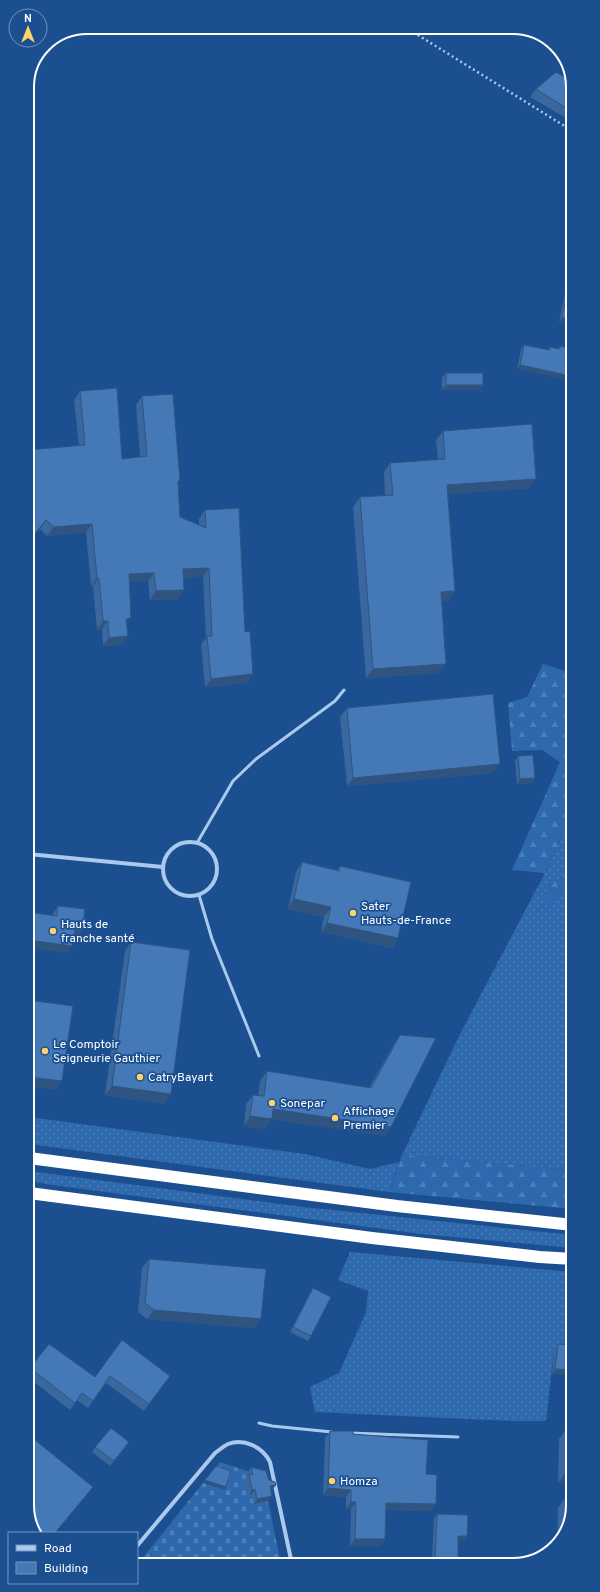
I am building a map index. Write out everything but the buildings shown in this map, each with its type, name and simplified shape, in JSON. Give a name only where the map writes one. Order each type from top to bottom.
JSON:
[{"type":"highway","points":[[34,1159],[397,1206],[566,1224]]},
{"type":"highway","points":[[34,1193],[372,1238],[566,1259]]},
{"type":"street","points":[[184,842],[197,843],[210,851],[217,866],[214,882],[207,890],[199,895],[184,895],[175,892],[166,881],[163,866],[167,855],[172,848],[184,842]]},
{"type":"street","points":[[34,855],[163,866]]},
{"type":"street","points":[[138,1545],[215,1453],[228,1444],[236,1443],[257,1447],[267,1456],[273,1471],[291,1558]]},
{"type":"lane","points":[[197,843],[233,781],[256,759],[335,701],[344,690]]},
{"type":"lane","points":[[199,895],[212,939],[259,1056]]},
{"type":"lane","points":[[259,1423],[272,1426],[340,1432]]},
{"type":"lane","points":[[348,1433],[458,1437]]},
{"type":"path","points":[[415,34],[566,127]]},
{"type":"green space","points":[[543,664],[566,671],[566,825],[545,873],[512,870],[560,762],[542,750],[512,751],[508,703],[527,697]]},
{"type":"green space","points":[[566,825],[566,874],[549,886],[542,908],[566,891],[566,1169],[402,1155],[460,1034],[545,873]]},
{"type":"green space","points":[[566,874],[566,891],[542,908],[549,886]]},
{"type":"green space","points":[[34,1118],[305,1154],[370,1169],[399,1162],[389,1192],[34,1145]]},
{"type":"green space","points":[[402,1155],[566,1169],[566,1208],[389,1192]]},
{"type":"green space","points":[[34,1172],[304,1207],[566,1234],[566,1247],[421,1234],[45,1184],[34,1181]]},
{"type":"green space","points":[[350,1252],[566,1271],[566,1350],[554,1350],[546,1421],[512,1421],[315,1412],[310,1387],[339,1373],[366,1312],[368,1291],[338,1280]]},
{"type":"green space","points":[[220,1462],[263,1476],[280,1558],[143,1558]]},
{"type":"place","name":"Sater Hauts-de-France","points":[[353,913]]},
{"type":"place","name":"Hauts de franche santé","points":[[53,931]]},
{"type":"place","name":"Le Comptoir Seigneurie Gauthier","points":[[45,1051]]},
{"type":"place","name":"CatryBayart","points":[[140,1077]]},
{"type":"place","name":"Sonepar","points":[[272,1103]]},
{"type":"place","name":"Affichage Premier","points":[[335,1118]]},
{"type":"place","name":"Homza","points":[[332,1481]]}]
